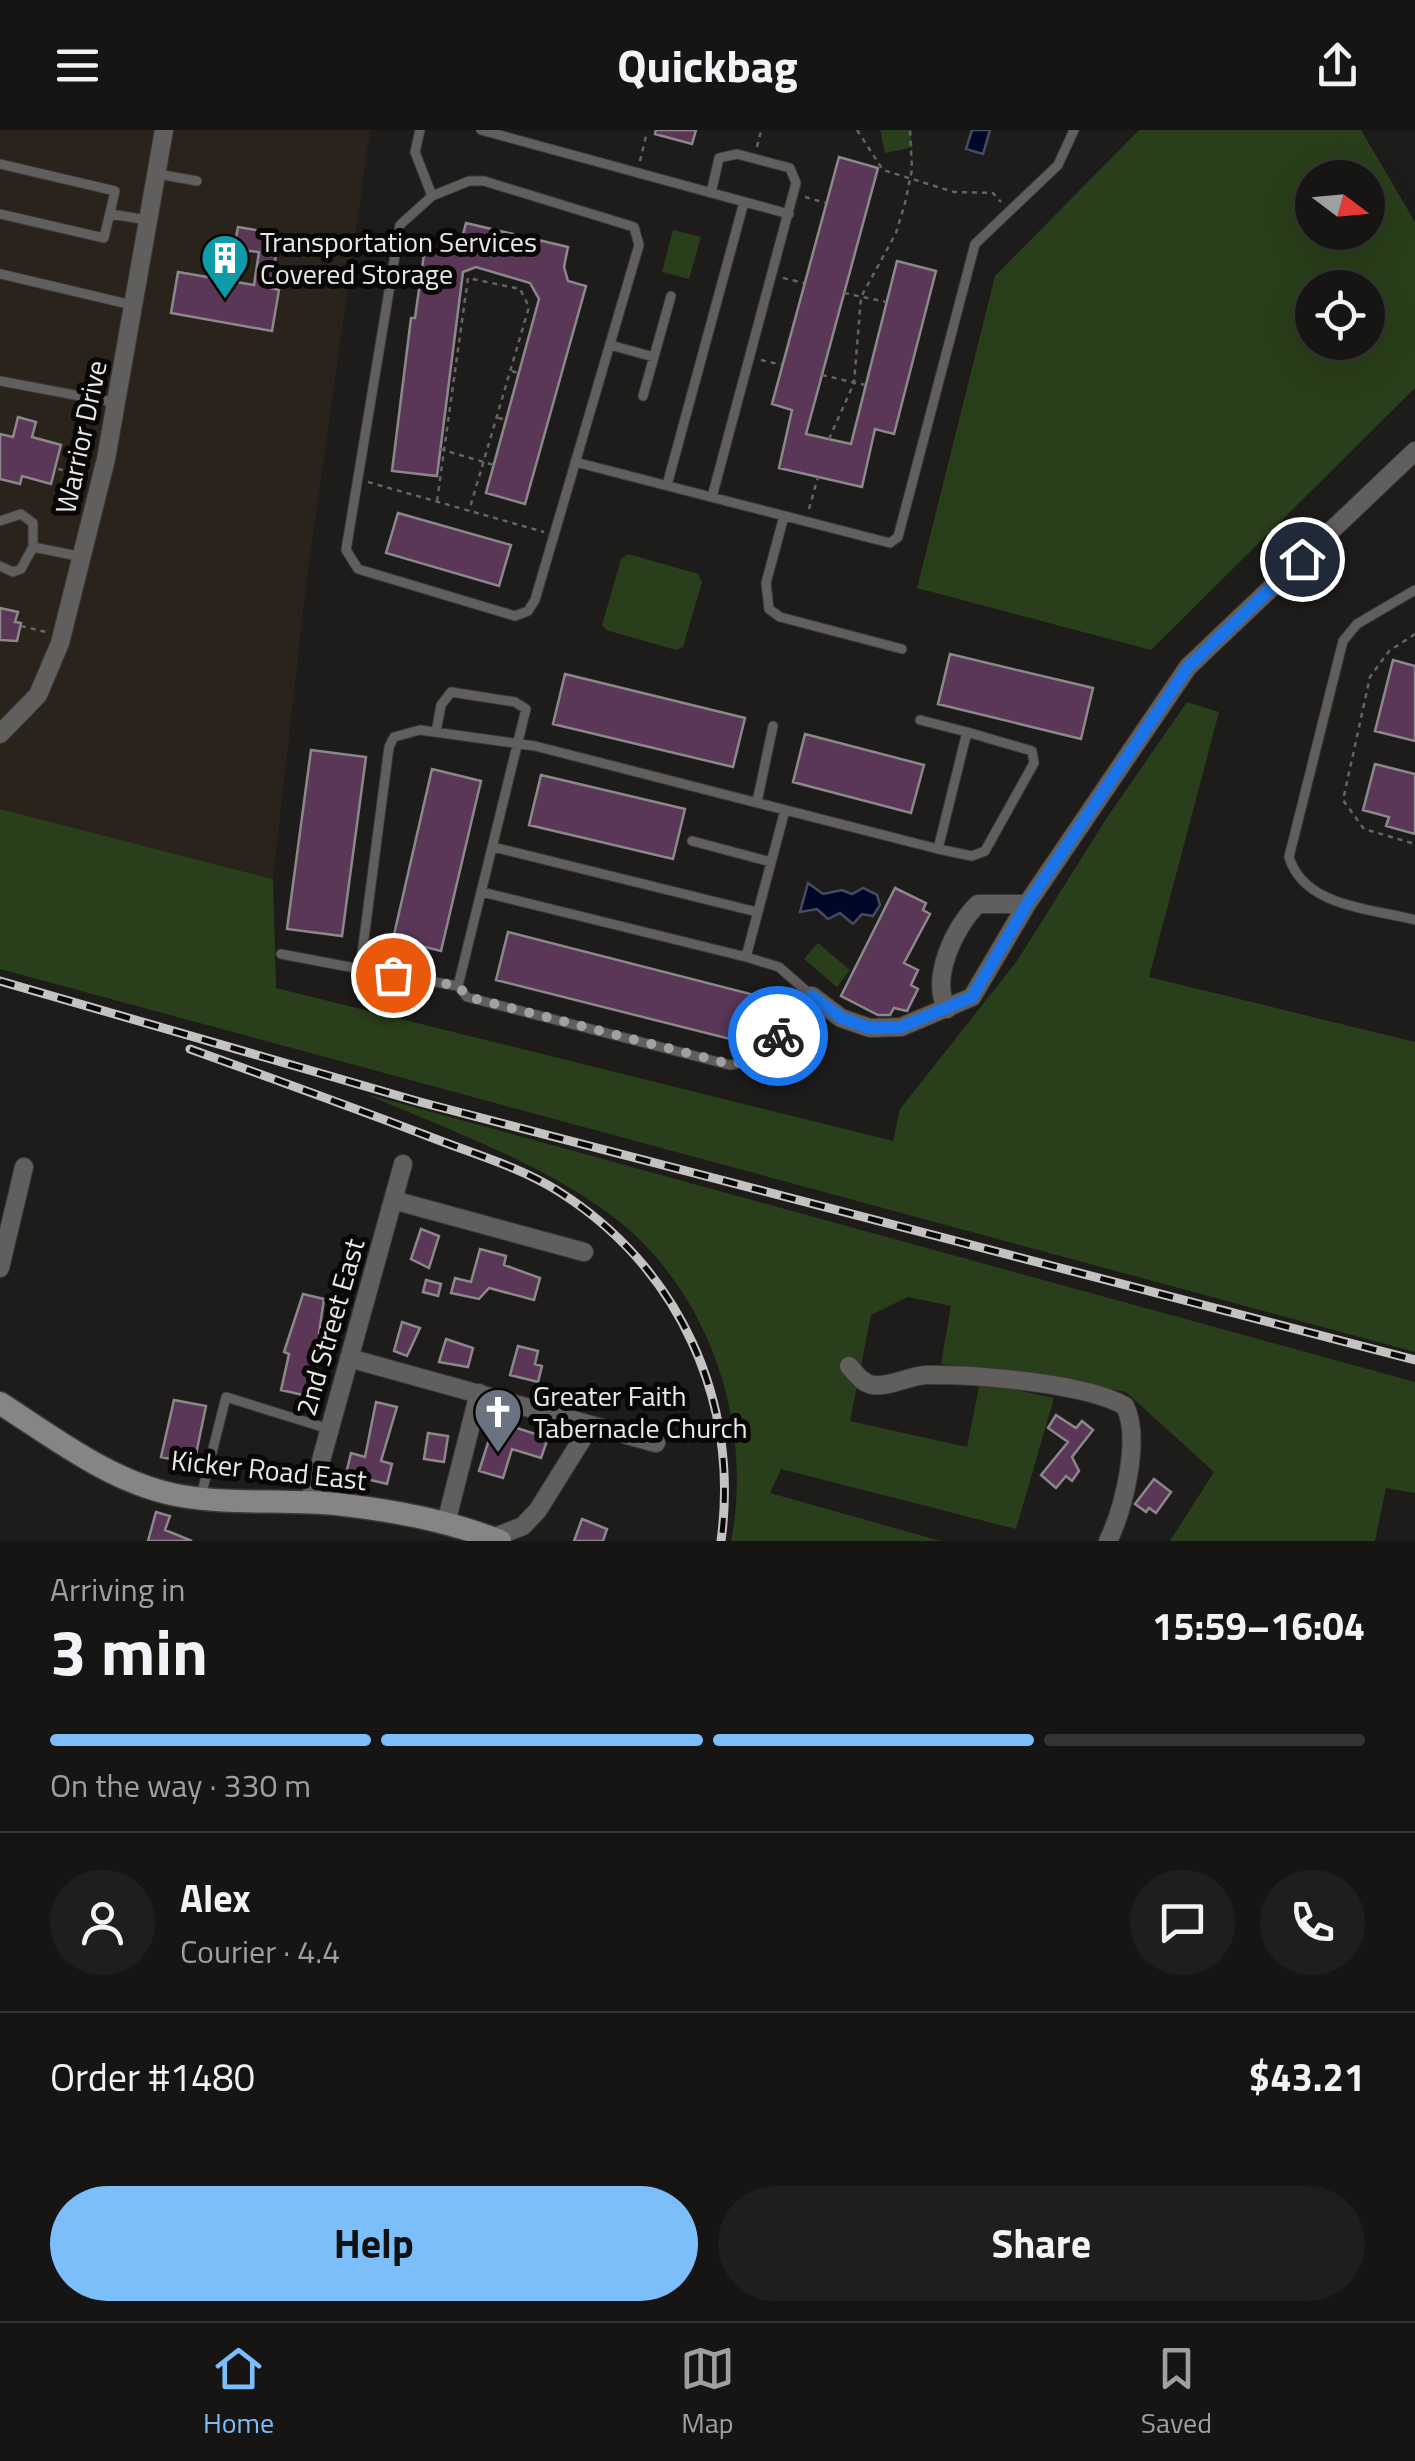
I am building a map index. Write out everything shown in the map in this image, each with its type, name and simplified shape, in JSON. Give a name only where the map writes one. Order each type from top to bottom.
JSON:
[{"type":"main road","name":"Kicker Road East","points":[[0,1403],[101,1466],[156,1490],[201,1498],[343,1505],[446,1524],[496,1539]]},
{"type":"street","name":"Warrior Drive","points":[[0,734],[38,694],[62,636],[84,557],[135,306],[163,130]]},
{"type":"street","points":[[812,996],[842,1018],[870,1028],[901,1027],[972,997],[1027,904],[1188,667],[1415,451]]},
{"type":"street","points":[[947,1010],[939,994],[940,980],[965,916],[978,904],[1027,904]]},
{"type":"street","name":"2nd Street East","points":[[309,1504],[403,1164]]},
{"type":"street","points":[[0,1268],[24,1167]]},
{"type":"street","points":[[393,1200],[584,1252]]},
{"type":"street","points":[[350,1358],[656,1442]]},
{"type":"street","points":[[849,1366],[864,1382],[876,1386],[921,1375],[978,1376],[1108,1396],[1128,1414],[1134,1442],[1108,1541]]},
{"type":"street","points":[[446,1524],[479,1394]]},
{"type":"street","points":[[496,1539],[523,1526],[538,1510],[591,1425]]},
{"type":"lane","points":[[420,130],[415,152],[432,196]]},
{"type":"lane","points":[[481,130],[788,214]]},
{"type":"lane","points":[[575,462],[890,543],[898,538],[975,244],[1058,165],[1074,130]]},
{"type":"lane","points":[[711,192],[719,158],[737,154],[790,168],[796,183],[712,497]]},
{"type":"lane","points":[[0,164],[116,191],[104,238],[0,214]]},
{"type":"lane","points":[[158,174],[198,182]]},
{"type":"lane","points":[[468,181],[484,181],[634,227],[639,244],[536,600],[528,612],[515,616],[358,569],[346,550],[394,243],[400,225],[432,196],[468,181]]},
{"type":"lane","points":[[667,485],[744,202]]},
{"type":"lane","points":[[110,214],[150,221]]},
{"type":"lane","points":[[1,274],[135,306]]},
{"type":"lane","points":[[644,396],[670,296]]},
{"type":"lane","points":[[610,345],[654,357]]},
{"type":"lane","points":[[0,381],[117,403]]},
{"type":"lane","points":[[0,521],[21,514],[36,532],[34,547],[21,569],[12,572],[0,566]]},
{"type":"lane","points":[[784,516],[766,583],[769,609],[780,617],[902,649]]},
{"type":"lane","points":[[34,547],[84,557]]},
{"type":"lane","points":[[1415,590],[1357,624],[1342,641],[1289,856],[1294,872],[1316,894],[1415,920]]},
{"type":"lane","points":[[436,732],[441,705],[451,692],[515,702],[526,709],[458,986]]},
{"type":"lane","points":[[360,969],[389,747],[394,736],[420,730],[535,746],[938,849],[972,856],[985,851],[1034,763],[1032,750],[920,720]]},
{"type":"lane","points":[[757,802],[773,726]]},
{"type":"lane","points":[[938,849],[967,732]]},
{"type":"lane","points":[[746,957],[785,810]]},
{"type":"lane","points":[[692,841],[771,862]]},
{"type":"lane","points":[[493,847],[757,912]]},
{"type":"lane","points":[[281,954],[458,986],[468,997],[730,1064],[752,1060],[812,996],[780,966],[482,892]]},
{"type":"lane","points":[[201,1498],[226,1397],[330,1429]]},
{"type":"path","points":[[857,130],[884,170],[954,192],[992,193],[1009,210]]},
{"type":"path","points":[[829,439],[854,382],[861,297],[896,233],[908,180],[910,130]]},
{"type":"path","points":[[755,158],[761,131]]},
{"type":"path","points":[[637,172],[647,132]]},
{"type":"path","points":[[794,194],[826,203]]},
{"type":"path","points":[[772,274],[804,283]]},
{"type":"path","points":[[437,502],[454,352],[468,278],[520,289],[528,307],[469,511]]},
{"type":"path","points":[[844,294],[886,302]]},
{"type":"path","points":[[528,307],[536,309]]},
{"type":"path","points":[[750,358],[782,365]]},
{"type":"path","points":[[510,370],[520,374]]},
{"type":"path","points":[[822,376],[865,385]]},
{"type":"path","points":[[496,417],[507,420]]},
{"type":"path","points":[[442,450],[494,465]]},
{"type":"path","points":[[58,469],[102,478]]},
{"type":"path","points":[[806,522],[818,477]]},
{"type":"path","points":[[357,479],[554,534]]},
{"type":"path","points":[[21,626],[62,636]]},
{"type":"path","points":[[1415,634],[1389,650],[1370,677],[1343,800],[1364,829],[1415,844]]},
{"type":"shaded area","points":[[0,130],[370,130],[306,586],[273,879],[0,809]]},
{"type":"green space","points":[[880,130],[909,130],[913,147],[885,153]]},
{"type":"green space","points":[[1139,130],[1361,130],[1379,160],[1295,160],[1295,250],[1385,250],[1385,171],[1415,222],[1415,388],[1151,650],[917,588],[995,276]]},
{"type":"green space","points":[[673,230],[701,237],[689,279],[662,272]]},
{"type":"green space","points":[[628,554],[698,574],[702,582],[683,647],[676,650],[606,630],[602,625],[621,559]]},
{"type":"green space","points":[[1187,702],[1219,712],[1149,977],[1415,1042],[1415,1352],[0,969],[0,809],[273,879],[276,988],[893,1141],[900,1109],[1017,961],[1106,819]]},
{"type":"green space","points":[[818,943],[850,970],[837,987],[804,959]]},
{"type":"green space","points":[[366,1094],[1415,1382],[1415,1493],[1386,1488],[1375,1541],[1170,1541],[1214,1472],[1126,1392],[1018,1371],[941,1364],[951,1306],[908,1297],[871,1315],[850,1421],[967,1447],[980,1382],[1054,1398],[1016,1529],[781,1469],[770,1493],[941,1541],[731,1541],[736,1451],[729,1406],[698,1320],[645,1245],[611,1215],[553,1178]]},
{"type":"water","points":[[972,130],[990,130],[983,154],[966,149]]},
{"type":"water","points":[[808,883],[823,894],[842,890],[852,894],[863,888],[877,895],[880,905],[873,916],[862,914],[853,924],[840,913],[828,919],[817,909],[800,912]]},
{"type":"building","points":[[656,130],[696,130],[692,144],[655,134]]},
{"type":"building","points":[[839,157],[878,168],[806,434],[851,444],[897,261],[936,271],[894,434],[875,429],[862,487],[779,468],[792,410],[772,404]]},
{"type":"building","points":[[466,223],[568,247],[564,267],[568,281],[586,286],[525,504],[486,493],[539,299],[530,283],[476,267],[463,272],[437,476],[392,471],[411,318],[415,318],[425,247],[444,250],[462,238]]},
{"type":"building","name":"Transportation Services Covered Storage","points":[[238,227],[280,234],[270,288],[279,290],[272,331],[171,313],[178,272],[254,285],[259,252],[234,249]]},
{"type":"building","points":[[18,417],[36,422],[32,437],[61,445],[51,484],[22,476],[20,484],[0,479],[0,434],[13,437]]},
{"type":"building","points":[[398,513],[511,545],[499,586],[386,553]]},
{"type":"building","points":[[0,608],[18,612],[15,622],[21,623],[17,641],[0,640]]},
{"type":"building","points":[[950,654],[1093,688],[1081,739],[938,704]]},
{"type":"building","points":[[1393,660],[1415,666],[1415,741],[1375,731]]},
{"type":"building","points":[[565,674],[745,718],[733,767],[553,724]]},
{"type":"building","points":[[805,734],[924,765],[911,813],[793,782]]},
{"type":"building","points":[[311,750],[366,757],[342,936],[287,929]]},
{"type":"building","points":[[1375,764],[1415,774],[1415,834],[1386,826],[1389,817],[1363,810]]},
{"type":"building","points":[[432,769],[481,781],[441,951],[393,939]]},
{"type":"building","points":[[541,775],[685,809],[673,859],[529,825]]},
{"type":"building","points":[[895,888],[926,903],[923,910],[930,914],[904,963],[918,970],[911,985],[918,989],[907,1011],[894,1008],[890,1015],[878,1015],[841,996]]},
{"type":"building","points":[[508,932],[766,998],[754,1045],[496,980]]},
{"type":"building","points":[[421,1229],[439,1236],[429,1268],[411,1259]]},
{"type":"building","points":[[480,1249],[506,1256],[504,1265],[540,1278],[534,1300],[489,1288],[479,1299],[451,1293],[455,1278],[471,1282]]},
{"type":"building","points":[[426,1280],[441,1284],[438,1296],[423,1292]]},
{"type":"building","points":[[303,1294],[324,1299],[319,1333],[323,1343],[316,1368],[317,1377],[321,1378],[312,1397],[281,1390],[289,1354],[284,1352]]},
{"type":"building","points":[[402,1322],[420,1328],[407,1356],[394,1351]]},
{"type":"building","points":[[446,1339],[473,1348],[468,1367],[439,1362]]},
{"type":"building","points":[[518,1346],[538,1351],[535,1364],[542,1366],[538,1382],[510,1375]]},
{"type":"building","points":[[174,1400],[206,1406],[194,1464],[161,1457]]},
{"type":"building","points":[[376,1402],[397,1407],[381,1461],[392,1464],[387,1484],[346,1474],[351,1453],[365,1457]]},
{"type":"building","points":[[1056,1415],[1076,1428],[1082,1421],[1093,1430],[1072,1457],[1079,1471],[1072,1481],[1066,1476],[1056,1488],[1041,1475],[1068,1442],[1048,1428]]},
{"type":"building","name":"Greater Faith Tabernacle Church","points":[[495,1421],[548,1438],[541,1458],[512,1449],[503,1478],[479,1471]]},
{"type":"building","points":[[428,1433],[448,1436],[444,1462],[424,1459]]},
{"type":"building","points":[[1154,1479],[1171,1492],[1156,1513],[1149,1508],[1146,1512],[1135,1504]]},
{"type":"building","points":[[156,1512],[170,1516],[165,1530],[192,1541],[148,1541]]},
{"type":"building","points":[[582,1519],[607,1529],[603,1541],[574,1541]]},
{"type":"railway","points":[[0,981],[420,1102],[1415,1360]]},
{"type":"railway","points":[[190,1049],[513,1168],[558,1191],[601,1222],[637,1258],[668,1298],[692,1342],[710,1389],[721,1438],[721,1541]]},
{"type":"way so far","points":[[393,975],[458,986],[468,997],[730,1064],[752,1060],[778,1036]]},
{"type":"place","name":"Transportation Services Covered Storage","points":[[225,300]]},
{"type":"place","name":"Greater Faith Tabernacle Church","points":[[498,1454]]},
{"type":"route","points":[[778,1036],[812,996],[842,1018],[870,1028],[901,1027],[972,997],[1027,904],[1188,667],[1302,559]]}]
